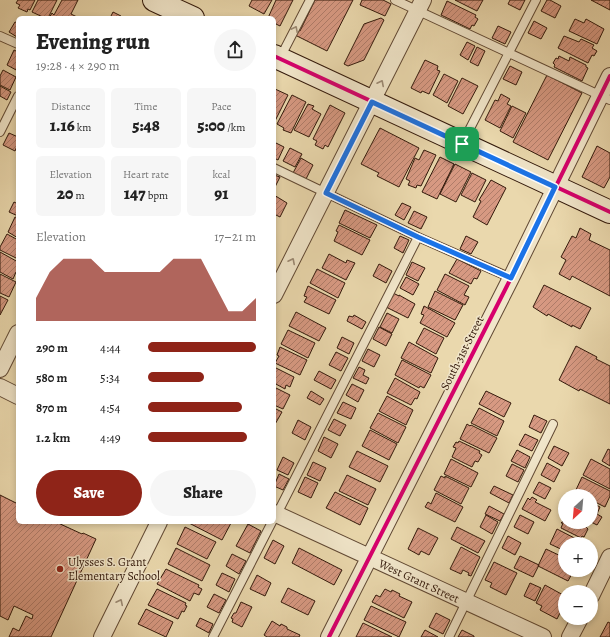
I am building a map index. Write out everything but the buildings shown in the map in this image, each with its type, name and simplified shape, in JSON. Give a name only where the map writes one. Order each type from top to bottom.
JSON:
[{"type":"main road","points":[[154,0],[183,12]]},
{"type":"main road","points":[[277,58],[610,212]]},
{"type":"street","points":[[276,291],[420,5]]},
{"type":"street","name":"South 31st Street","points":[[329,637],[511,278],[555,187],[605,98],[610,76]]},
{"type":"street","points":[[0,369],[16,338]]},
{"type":"street","points":[[0,387],[16,395]]},
{"type":"street","name":"West Grant Street","points":[[276,518],[369,558],[543,637]]},
{"type":"street","points":[[102,637],[158,524]]},
{"type":"street","points":[[596,585],[610,557]]},
{"type":"street","points":[[570,637],[576,625]]},
{"type":"lane","points":[[277,58],[310,0]]},
{"type":"lane","points":[[395,0],[420,5],[510,53],[605,98]]},
{"type":"lane","points":[[462,144],[536,0]]},
{"type":"lane","points":[[0,36],[16,43]]},
{"type":"lane","points":[[0,132],[16,100]]},
{"type":"lane","points":[[276,169],[418,237],[511,278]]},
{"type":"lane","points":[[276,513],[418,237]]},
{"type":"lane","points":[[449,637],[467,603],[553,424]]},
{"type":"lane","points":[[213,637],[270,524]]},
{"type":"cycle path","points":[[276,57],[610,212]]},
{"type":"cycle path","points":[[329,637],[511,278],[610,76]]},
{"type":"place","name":"Ulysses S. Grant Elementary School","points":[[60,569]]},
{"type":"route","points":[[372,102],[462,144],[555,187],[511,278],[418,237],[326,193],[372,102]]}]
